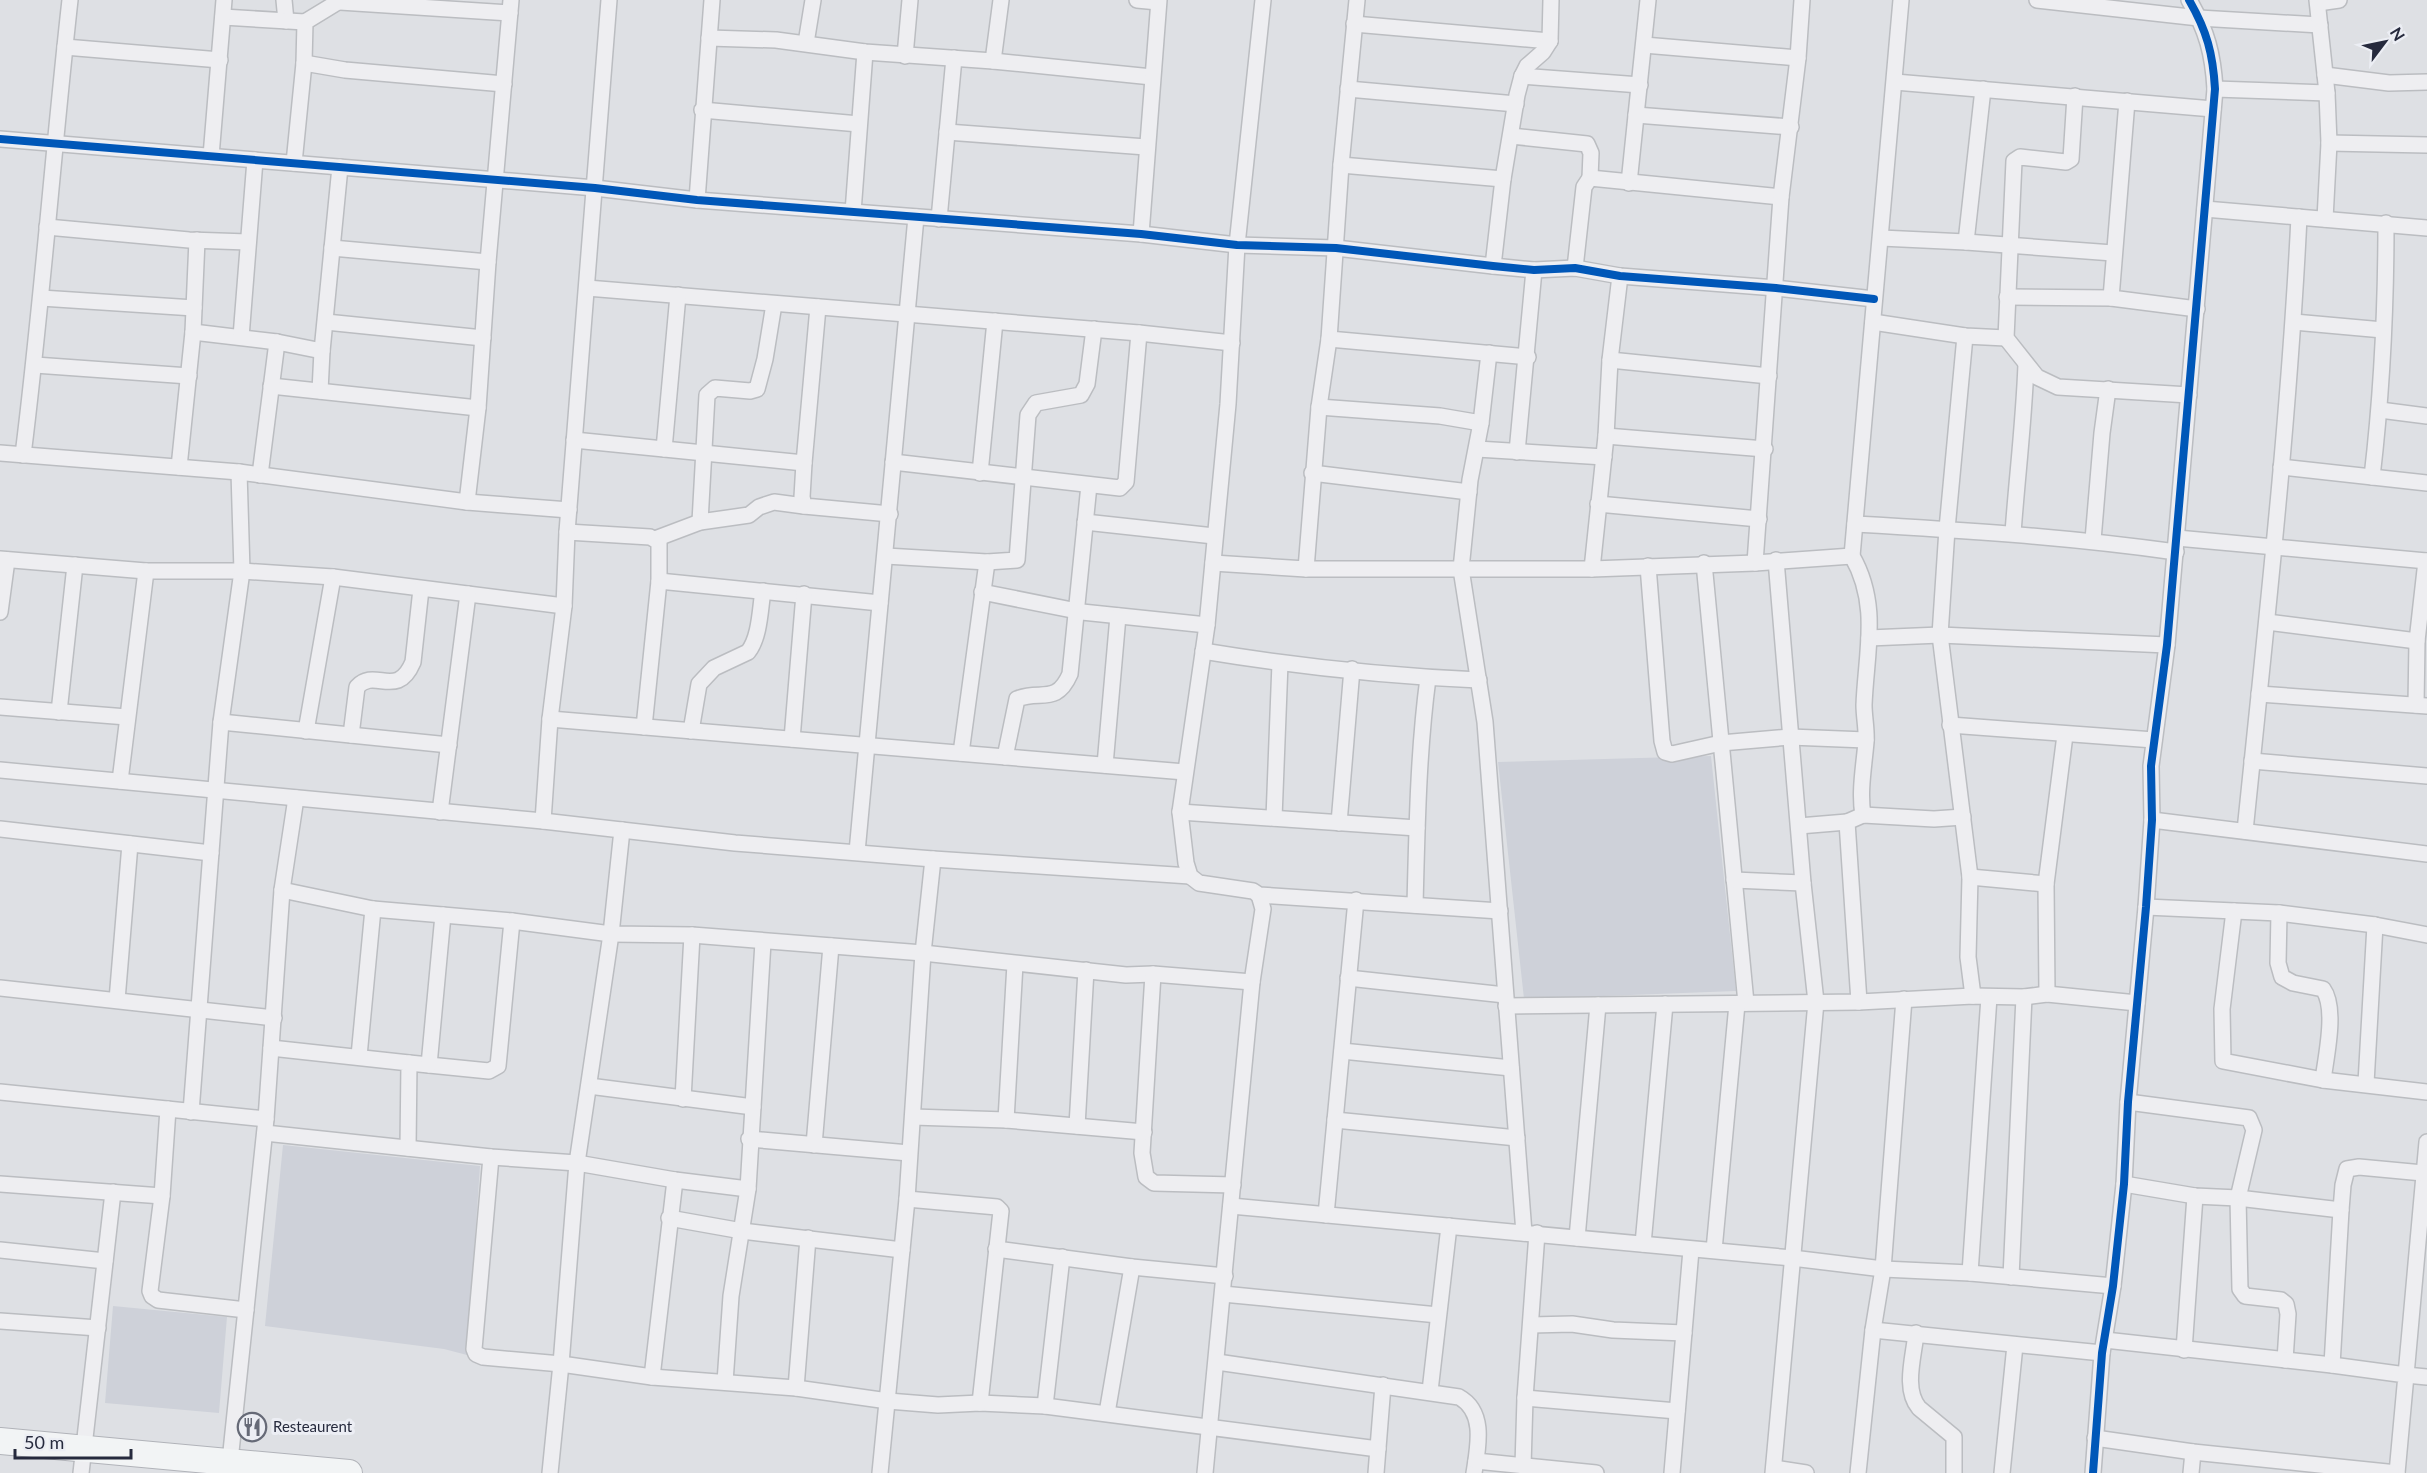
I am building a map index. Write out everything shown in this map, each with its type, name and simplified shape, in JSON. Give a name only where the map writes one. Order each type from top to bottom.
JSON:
[{"type":"highway","points":[[0,1441],[82,1461],[230,1461],[349,1473]]},
{"type":"street","points":[[23,455],[70,0]]},
{"type":"street","points":[[211,156],[224,0]]},
{"type":"street","points":[[284,0],[286,21]]},
{"type":"street","points":[[543,822],[550,719],[564,606],[567,532],[609,0]]},
{"type":"street","points":[[697,200],[712,0]]},
{"type":"street","points":[[806,43],[813,0]]},
{"type":"street","points":[[905,56],[910,0]]},
{"type":"street","points":[[993,61],[1001,0]]},
{"type":"street","points":[[1137,0],[1159,1],[1141,234]]},
{"type":"street","points":[[1190,876],[1186,863],[1180,812],[1207,625],[1225,439],[1237,244],[1263,0]]},
{"type":"street","points":[[1306,569],[1312,473],[1329,339],[1341,165],[1357,0]]},
{"type":"street","points":[[1493,266],[1503,179],[1522,76],[1527,66],[1543,52],[1550,40],[1551,0]]},
{"type":"street","points":[[1629,183],[1635,115],[1641,85],[1648,0]]},
{"type":"street","points":[[1755,563],[1765,449],[1781,197],[1791,127],[1802,0]]},
{"type":"street","points":[[1863,815],[1861,802],[1866,740],[1864,705],[1869,638],[1867,591],[1862,573],[1852,556],[1901,0]]},
{"type":"street","points":[[2037,0],[2199,18],[2320,25]]},
{"type":"street","points":[[2093,1473],[2103,1346],[2113,1287],[2124,1184],[2128,1102],[2152,819],[2151,766],[2167,645],[2215,89],[2211,45],[2189,0]]},
{"type":"street","points":[[2325,219],[2329,142],[2327,93],[2317,2],[2339,0]]},
{"type":"street","points":[[223,17],[305,22],[341,1],[510,7],[478,408],[467,502]]},
{"type":"street","points":[[294,163],[304,63],[305,22]]},
{"type":"street","points":[[1354,24],[1550,40]]},
{"type":"street","points":[[709,38],[806,43],[905,56],[993,61],[1152,77]]},
{"type":"street","points":[[1644,45],[1798,58]]},
{"type":"street","points":[[65,47],[220,60]]},
{"type":"street","points":[[853,212],[865,52]]},
{"type":"street","points":[[939,219],[954,58]]},
{"type":"street","points":[[304,63],[345,70],[504,84]]},
{"type":"street","points":[[2325,75],[2389,83],[2427,82]]},
{"type":"street","points":[[1522,76],[1641,85]]},
{"type":"street","points":[[1895,82],[2213,109]]},
{"type":"street","points":[[1348,89],[1516,104]]},
{"type":"street","points":[[1966,242],[1983,89]]},
{"type":"street","points":[[2215,89],[2327,93]]},
{"type":"street","points":[[2074,96],[2069,161],[2020,157],[2014,161],[2006,338],[2037,377],[2058,387],[2189,395]]},
{"type":"street","points":[[2111,298],[2127,101]]},
{"type":"street","points":[[702,110],[860,124]]},
{"type":"street","points":[[1635,115],[1791,127]]},
{"type":"street","points":[[947,132],[1146,147]]},
{"type":"street","points":[[1510,135],[1587,144],[1591,153],[1590,178],[1584,187],[1575,268]]},
{"type":"street","points":[[0,139],[495,179],[697,200],[916,218],[1141,234],[1237,244],[1336,248],[1534,270],[1575,268],[1620,276],[1776,288],[1874,299]]},
{"type":"street","points":[[2329,142],[2427,145]]},
{"type":"street","points":[[240,337],[255,160]]},
{"type":"street","points":[[1341,165],[1503,179]]},
{"type":"street","points":[[320,391],[340,167]]},
{"type":"street","points":[[1590,178],[1781,197]]},
{"type":"street","points":[[2205,209],[2427,228]]},
{"type":"street","points":[[2245,831],[2267,622],[2294,322],[2299,217]]},
{"type":"street","points":[[857,852],[916,218]]},
{"type":"street","points":[[2372,477],[2380,410],[2386,223]]},
{"type":"street","points":[[47,227],[197,240],[248,242]]},
{"type":"street","points":[[1881,238],[2113,253]]},
{"type":"street","points":[[180,467],[193,332],[197,240]]},
{"type":"street","points":[[332,248],[488,262]]},
{"type":"street","points":[[1517,452],[1534,270]]},
{"type":"street","points":[[1592,569],[1606,436],[1610,360],[1620,276]]},
{"type":"street","points":[[587,288],[1094,329],[1232,343]]},
{"type":"street","points":[[664,449],[678,295]]},
{"type":"street","points":[[2007,297],[2111,298],[2197,309]]},
{"type":"street","points":[[41,298],[194,308]]},
{"type":"street","points":[[700,522],[702,453],[709,391],[715,388],[754,391],[759,386],[774,304]]},
{"type":"street","points":[[804,506],[802,497],[804,463],[818,307]]},
{"type":"street","points":[[980,473],[995,321]]},
{"type":"street","points":[[326,322],[483,338]]},
{"type":"street","points":[[1873,322],[1965,336],[2006,338]]},
{"type":"street","points":[[2294,322],[2383,330]]},
{"type":"street","points":[[886,556],[987,562],[1014,562],[1018,558],[1029,411],[1036,403],[1081,395],[1087,384],[1094,329]]},
{"type":"street","points":[[193,332],[277,342],[322,351]]},
{"type":"street","points":[[893,462],[1120,488],[1126,482],[1139,333]]},
{"type":"street","points":[[1965,336],[1947,529],[1940,635],[1970,877],[1968,957],[1973,996]]},
{"type":"street","points":[[1329,339],[1527,357]]},
{"type":"street","points":[[260,475],[277,342]]},
{"type":"street","points":[[1489,353],[1481,423],[1469,492],[1461,569],[1485,722],[1517,1138],[1531,1233],[1531,1325],[1525,1398],[1523,1466]]},
{"type":"street","points":[[1610,360],[1769,376]]},
{"type":"street","points":[[2013,533],[2024,423],[2026,364]]},
{"type":"street","points":[[34,365],[189,376]]},
{"type":"street","points":[[271,386],[478,408]]},
{"type":"street","points":[[2093,540],[2108,389]]},
{"type":"street","points":[[1319,407],[1440,416],[1481,423]]},
{"type":"street","points":[[2380,410],[2427,416]]},
{"type":"street","points":[[1606,436],[1765,449]]},
{"type":"street","points":[[574,440],[804,463]]},
{"type":"street","points":[[1477,449],[1604,457]]},
{"type":"street","points":[[0,453],[239,472],[467,502],[569,510]]},
{"type":"street","points":[[2281,466],[2427,483]]},
{"type":"street","points":[[191,1112],[221,722],[242,572],[239,472]]},
{"type":"street","points":[[1312,473],[1469,492]]},
{"type":"street","points":[[1005,757],[1017,699],[1024,696],[1049,696],[1067,681],[1071,669],[1089,485]]},
{"type":"street","points":[[567,532],[655,539],[700,522],[749,515],[759,507],[774,502],[890,514]]},
{"type":"street","points":[[1598,504],[1759,519]]},
{"type":"street","points":[[1085,522],[1214,536]]},
{"type":"street","points":[[1855,524],[2176,545],[2274,546],[2426,561],[2417,641],[2422,705],[2259,694]]},
{"type":"street","points":[[644,727],[661,547],[655,539]]},
{"type":"street","points":[[1213,563],[1306,569],[1592,569],[1704,563],[1755,563],[1852,556]]},
{"type":"street","points":[[0,612],[3,560],[146,571],[242,572],[333,577],[564,606]]},
{"type":"street","points":[[1776,560],[1803,882],[1816,1002],[1774,1470],[1806,1473]]},
{"type":"street","points":[[961,753],[987,562]]},
{"type":"street","points":[[1704,563],[1734,880],[1742,1003],[1714,1250]]},
{"type":"street","points":[[58,712],[75,565]]},
{"type":"street","points":[[1648,566],[1662,741],[1665,752],[1672,754],[1721,743],[1790,737],[1866,740]]},
{"type":"street","points":[[120,781],[126,717],[146,571]]},
{"type":"street","points":[[306,730],[333,577]]},
{"type":"street","points":[[659,581],[880,603]]},
{"type":"street","points":[[351,735],[357,687],[360,683],[398,681],[410,669],[413,662],[421,589]]},
{"type":"street","points":[[691,731],[699,684],[714,668],[748,652],[752,647],[763,591]]},
{"type":"street","points":[[982,592],[1075,611],[1207,625]]},
{"type":"street","points":[[440,812],[468,594]]},
{"type":"street","points":[[792,739],[804,594]]},
{"type":"street","points":[[1105,765],[1118,616]]},
{"type":"street","points":[[2267,622],[2417,641]]},
{"type":"street","points":[[1869,638],[1940,635],[2167,645]]},
{"type":"street","points":[[1203,651],[1280,663],[1428,678],[1479,680]]},
{"type":"street","points":[[1274,818],[1280,663]]},
{"type":"street","points":[[1339,823],[1352,669]]},
{"type":"street","points":[[1415,905],[1423,717],[1428,678]]},
{"type":"street","points":[[0,707],[126,717]]},
{"type":"street","points":[[550,719],[1185,772]]},
{"type":"street","points":[[221,722],[448,745]]},
{"type":"street","points":[[1950,725],[2154,740]]},
{"type":"street","points":[[2047,994],[2046,884],[2065,735]]},
{"type":"street","points":[[2252,761],[2427,776]]},
{"type":"street","points":[[0,770],[543,822],[735,843],[1190,876],[1199,883],[1253,891],[1259,894],[1500,911]]},
{"type":"street","points":[[230,1461],[265,1126],[282,890],[296,798]]},
{"type":"street","points":[[1180,812],[1417,828]]},
{"type":"street","points":[[1799,826],[1847,822],[1863,815],[1934,819],[1963,818]]},
{"type":"street","points":[[2152,819],[2427,854]]},
{"type":"street","points":[[1847,822],[1859,1002]]},
{"type":"street","points":[[0,829],[211,853]]},
{"type":"street","points":[[550,1473],[577,1163],[611,934],[622,830]]},
{"type":"street","points":[[117,1000],[130,844]]},
{"type":"street","points":[[880,1473],[907,1199],[923,953],[933,859]]},
{"type":"street","points":[[1970,877],[2046,884]]},
{"type":"street","points":[[1734,880],[1803,882]]},
{"type":"street","points":[[282,890],[373,909],[512,921],[611,934],[692,935],[923,953],[1126,975],[1153,974],[1252,982]]},
{"type":"street","points":[[1205,1473],[1252,982],[1263,909],[1259,894]]},
{"type":"street","points":[[1326,1215],[1356,900]]},
{"type":"street","points":[[2146,907],[2279,913],[2375,925],[2427,935]]},
{"type":"street","points":[[358,1056],[373,909]]},
{"type":"street","points":[[2234,911],[2222,1009],[2223,1061],[2323,1080],[2366,1083],[2427,1092]]},
{"type":"street","points":[[2279,913],[2278,963],[2282,977],[2293,983],[2324,989],[2330,1005],[2323,1080]]},
{"type":"street","points":[[429,1065],[443,915]]},
{"type":"street","points":[[272,1048],[489,1071],[498,1066],[512,921]]},
{"type":"street","points":[[2366,1083],[2375,925]]},
{"type":"street","points":[[683,1099],[692,935]]},
{"type":"street","points":[[725,1382],[731,1296],[748,1189],[749,1139],[763,942]]},
{"type":"street","points":[[814,1144],[831,946]]},
{"type":"street","points":[[1006,1120],[1016,964]]},
{"type":"street","points":[[1077,1126],[1086,970]]},
{"type":"street","points":[[1153,974],[1142,1162],[1146,1177],[1154,1183],[1233,1185]]},
{"type":"street","points":[[1348,978],[1506,1000],[1598,1005],[1859,1002],[1973,996],[2024,997],[2047,994],[2137,1003]]},
{"type":"street","points":[[0,988],[274,1018]]},
{"type":"street","points":[[1970,1273],[1989,997]]},
{"type":"street","points":[[2011,1277],[2024,997]]},
{"type":"street","points":[[1858,1473],[1873,1330],[1883,1269],[1904,999]]},
{"type":"street","points":[[1643,1244],[1665,1004]]},
{"type":"street","points":[[1577,1238],[1598,1005]]},
{"type":"street","points":[[1342,1051],[1511,1068]]},
{"type":"street","points":[[408,1148],[409,1063]]},
{"type":"street","points":[[589,1086],[753,1107]]},
{"type":"street","points":[[0,1092],[168,1109],[408,1148],[577,1163],[675,1180],[748,1189]]},
{"type":"street","points":[[2128,1102],[2249,1118],[2254,1130],[2238,1198],[2240,1289],[2245,1296],[2281,1300],[2286,1304],[2288,1314],[2285,1360]]},
{"type":"street","points":[[168,1109],[162,1196],[150,1291],[152,1296],[159,1300],[246,1310]]},
{"type":"street","points":[[913,1117],[1006,1120],[1144,1132]]},
{"type":"street","points":[[1335,1120],[1517,1138]]},
{"type":"street","points":[[749,1139],[909,1153]]},
{"type":"street","points":[[2095,1438],[2346,1470],[2397,1473],[2427,1142]]},
{"type":"street","points":[[491,1157],[474,1349],[476,1354],[483,1357],[561,1364],[652,1377],[796,1388],[938,1406],[980,1403],[1045,1406],[1378,1449]]},
{"type":"street","points":[[2332,1365],[2343,1185],[2348,1169],[2360,1167],[2423,1173]]},
{"type":"street","points":[[652,1377],[675,1180]]},
{"type":"street","points":[[0,1184],[162,1196]]},
{"type":"street","points":[[2124,1184],[2195,1196],[2238,1198],[2341,1210]]},
{"type":"street","points":[[82,1461],[113,1192]]},
{"type":"street","points":[[2184,1350],[2195,1196]]},
{"type":"street","points":[[907,1199],[997,1207],[1001,1214],[980,1403]]},
{"type":"street","points":[[1231,1206],[1691,1250],[1714,1250],[1883,1269],[1970,1273],[2113,1287]]},
{"type":"street","points":[[669,1218],[742,1231],[902,1250]]},
{"type":"street","points":[[1430,1391],[1449,1226]]},
{"type":"street","points":[[796,1388],[808,1238]]},
{"type":"street","points":[[996,1249],[1132,1267],[1225,1276]]},
{"type":"street","points":[[0,1250],[105,1261]]},
{"type":"street","points":[[1671,1473],[1691,1250]]},
{"type":"street","points":[[1045,1406],[1062,1257]]},
{"type":"street","points":[[1107,1413],[1132,1267]]},
{"type":"street","points":[[1223,1294],[1438,1316]]},
{"type":"street","points":[[0,1321],[98,1328]]},
{"type":"street","points":[[1531,1325],[1572,1324],[1613,1330],[1684,1333]]},
{"type":"street","points":[[1873,1330],[2015,1345],[2184,1350],[2427,1377]]},
{"type":"street","points":[[1916,1333],[1910,1387],[1915,1402],[1920,1408],[1954,1437],[1954,1473]]},
{"type":"street","points":[[2002,1473],[2015,1345]]},
{"type":"street","points":[[1217,1362],[1459,1397],[1472,1407],[1478,1428],[1475,1467],[1523,1466],[1596,1473]]},
{"type":"street","points":[[1376,1473],[1383,1385]]},
{"type":"street","points":[[1525,1398],[1677,1411]]},
{"type":"street","points":[[2191,1473],[2193,1452]]},
{"type":"shaded area","points":[[1711,756],[1736,991],[1524,999],[1498,762]]},
{"type":"shaded area","points":[[283,1145],[480,1166],[467,1355],[444,1349],[265,1326]]},
{"type":"shaded area","points":[[113,1306],[227,1317],[219,1413],[105,1403]]},
{"type":"cycle path","points":[[2093,1473],[2102,1353],[2113,1286],[2124,1184],[2128,1102],[2152,820],[2151,766],[2167,645],[2215,89],[2208,43],[2189,0]]},
{"type":"cycle path","points":[[0,139],[595,188],[697,200],[1141,234],[1237,245],[1336,248],[1534,270],[1575,268],[1620,276],[1776,288],[1874,299]]},
{"type":"place","name":"Resteaurent","points":[[252,1427]]}]
